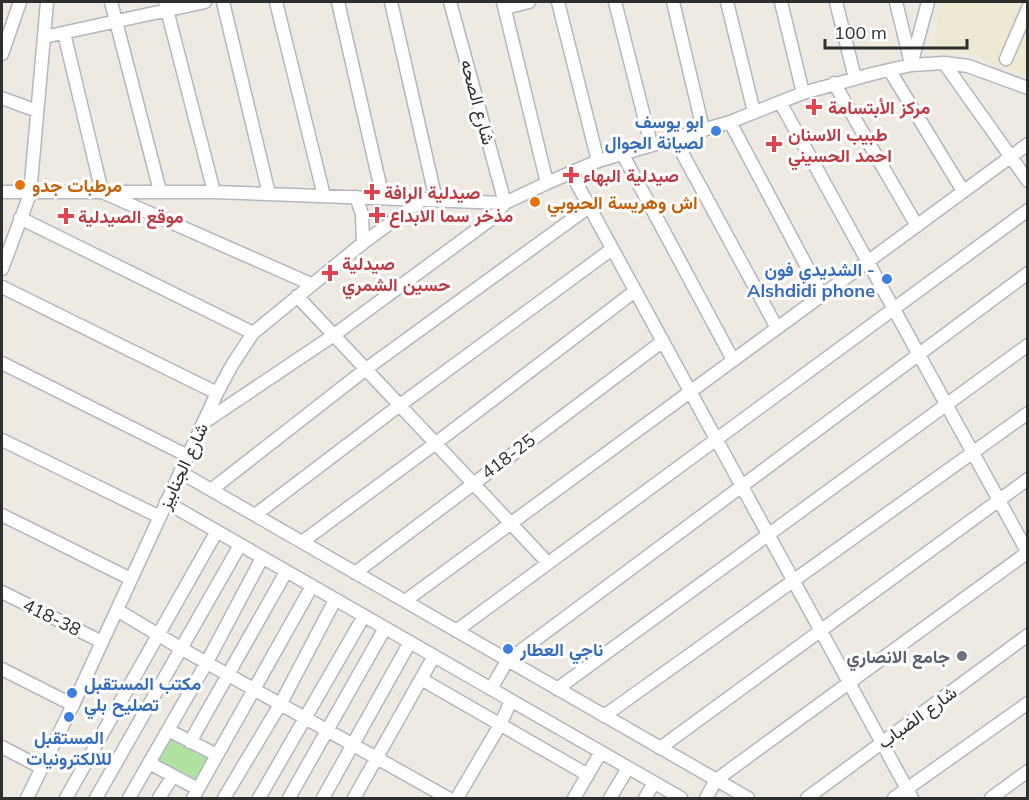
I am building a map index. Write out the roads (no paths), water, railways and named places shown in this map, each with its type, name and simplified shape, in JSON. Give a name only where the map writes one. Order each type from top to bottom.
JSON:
[{"type":"street","points":[[2,54],[20,2]]},
{"type":"street","points":[[2,269],[30,194],[47,2]]},
{"type":"street","points":[[111,2],[160,191]]},
{"type":"street","points":[[44,37],[116,21],[166,6],[205,2]]},
{"type":"street","points":[[223,2],[269,194]]},
{"type":"street","points":[[276,2],[324,196]]},
{"type":"street","points":[[338,2],[383,198]]},
{"type":"street","points":[[391,2],[430,200]]},
{"type":"street","name":"شارع الصحه","points":[[450,2],[505,203]]},
{"type":"street","points":[[530,2],[504,5],[547,183]]},
{"type":"street","points":[[558,2],[598,161]]},
{"type":"street","points":[[615,2],[651,144]]},
{"type":"street","points":[[673,2],[704,129]]},
{"type":"street","points":[[727,2],[754,112]]},
{"type":"street","points":[[782,2],[803,93]]},
{"type":"street","points":[[836,2],[855,78]]},
{"type":"street","points":[[896,2],[911,66]]},
{"type":"street","points":[[911,66],[928,2]]},
{"type":"street","points":[[166,6],[214,192]]},
{"type":"street","points":[[1006,59],[1028,8]]},
{"type":"street","points":[[64,33],[102,192]]},
{"type":"street","points":[[944,63],[1028,182]]},
{"type":"street","points":[[202,424],[334,335],[494,217],[505,203],[598,161],[730,122],[803,93],[855,78],[911,66],[944,63],[968,66],[1028,88]]},
{"type":"street","points":[[890,71],[963,191]]},
{"type":"street","points":[[834,84],[917,226]]},
{"type":"street","points":[[2,98],[37,111]]},
{"type":"street","points":[[706,798],[716,780],[1027,552],[780,102]]},
{"type":"street","points":[[730,122],[822,295]]},
{"type":"street","points":[[674,138],[777,328]]},
{"type":"street","points":[[405,601],[1028,144]]},
{"type":"street","points":[[623,155],[733,360]]},
{"type":"street","points":[[571,173],[910,794]]},
{"type":"street","points":[[2,192],[30,194],[214,192],[505,203]]},
{"type":"street","points":[[102,192],[311,284]]},
{"type":"street","points":[[356,197],[362,214],[363,243]]},
{"type":"street","name":"شارع الجنابيز","points":[[27,798],[73,705],[217,393],[253,333],[363,243],[430,200]]},
{"type":"street","points":[[211,490],[366,369],[590,207]]},
{"type":"street","points":[[456,631],[1028,210]]},
{"type":"street","points":[[21,218],[253,333]]},
{"type":"street","points":[[255,515],[399,405],[612,249]]},
{"type":"street","points":[[491,689],[507,661],[1028,273]]},
{"type":"street","points":[[2,287],[217,393]]},
{"type":"street","points":[[302,542],[635,291]]},
{"type":"street","points":[[297,296],[548,563]]},
{"type":"street","name":"418-25","points":[[355,573],[663,341]]},
{"type":"street","points":[[557,689],[1028,345]]},
{"type":"street","points":[[2,363],[188,456]]},
{"type":"street","points":[[604,716],[1028,413]]},
{"type":"street","points":[[2,440],[160,517]]},
{"type":"street","points":[[180,472],[748,798]]},
{"type":"street","points":[[660,748],[1028,479]]},
{"type":"street","points":[[166,502],[676,797]]},
{"type":"street","points":[[2,515],[131,579]]},
{"type":"street","points":[[66,798],[217,531]]},
{"type":"street","points":[[96,798],[240,545]]},
{"type":"street","points":[[129,798],[207,662],[262,558]]},
{"type":"street","points":[[190,741],[286,572]]},
{"type":"street","points":[[149,763],[172,776],[195,794],[312,586]]},
{"type":"street","name":"418-38","points":[[2,592],[102,642]]},
{"type":"street","points":[[224,798],[281,703],[335,600]]},
{"type":"street","points":[[117,610],[182,649],[377,757],[440,797]]},
{"type":"street","points":[[259,798],[364,616]]},
{"type":"street","points":[[289,798],[385,628]]},
{"type":"street","name":"شارع الضباب","points":[[807,798],[1028,635]]},
{"type":"street","points":[[323,798],[410,642]]},
{"type":"street","points":[[354,798],[434,656]]},
{"type":"street","points":[[2,669],[73,705]]},
{"type":"street","points":[[421,680],[588,775]]},
{"type":"street","points":[[457,798],[500,725],[511,701]]},
{"type":"street","points":[[894,798],[910,794],[1028,703]]},
{"type":"street","points":[[168,730],[218,756]]},
{"type":"street","points":[[2,747],[42,768]]},
{"type":"street","points":[[574,798],[601,752]]},
{"type":"street","points":[[610,798],[628,768]]},
{"type":"street","points":[[991,798],[1028,771]]},
{"type":"street","points":[[159,798],[172,776]]},
{"type":"street","points":[[645,798],[654,783]]},
{"type":"place","name":"مركز الأبتسامة","points":[[814,107]]},
{"type":"place","name":"ابو يوسف لصيانة الجوال","points":[[716,131]]},
{"type":"place","name":"طبيب الاسنان احمد الحسيني","points":[[774,144]]},
{"type":"place","name":"صيدلية البهاء","points":[[571,175]]},
{"type":"place","name":"مرطبات جدو","points":[[20,185]]},
{"type":"place","name":"صيدلية الرافة","points":[[372,192]]},
{"type":"place","name":"اش وهريسة الحبوبي","points":[[535,202]]},
{"type":"place","name":"مذخر سما الابداع","points":[[377,215]]},
{"type":"place","name":"موقع الصيدلية","points":[[66,216]]},
{"type":"place","name":"صيدلية حسين الشمري","points":[[330,273]]},
{"type":"place","name":"الشديدي فون - Alshdidi phone","points":[[887,279]]},
{"type":"place","name":"ناجي العطار","points":[[508,649]]},
{"type":"place","name":"جامع الانصاري","points":[[962,656]]},
{"type":"place","name":"مكتب المستقبل تصليح بلي","points":[[72,693]]},
{"type":"place","name":"المستقبل للالكترونيات","points":[[69,717]]}]
